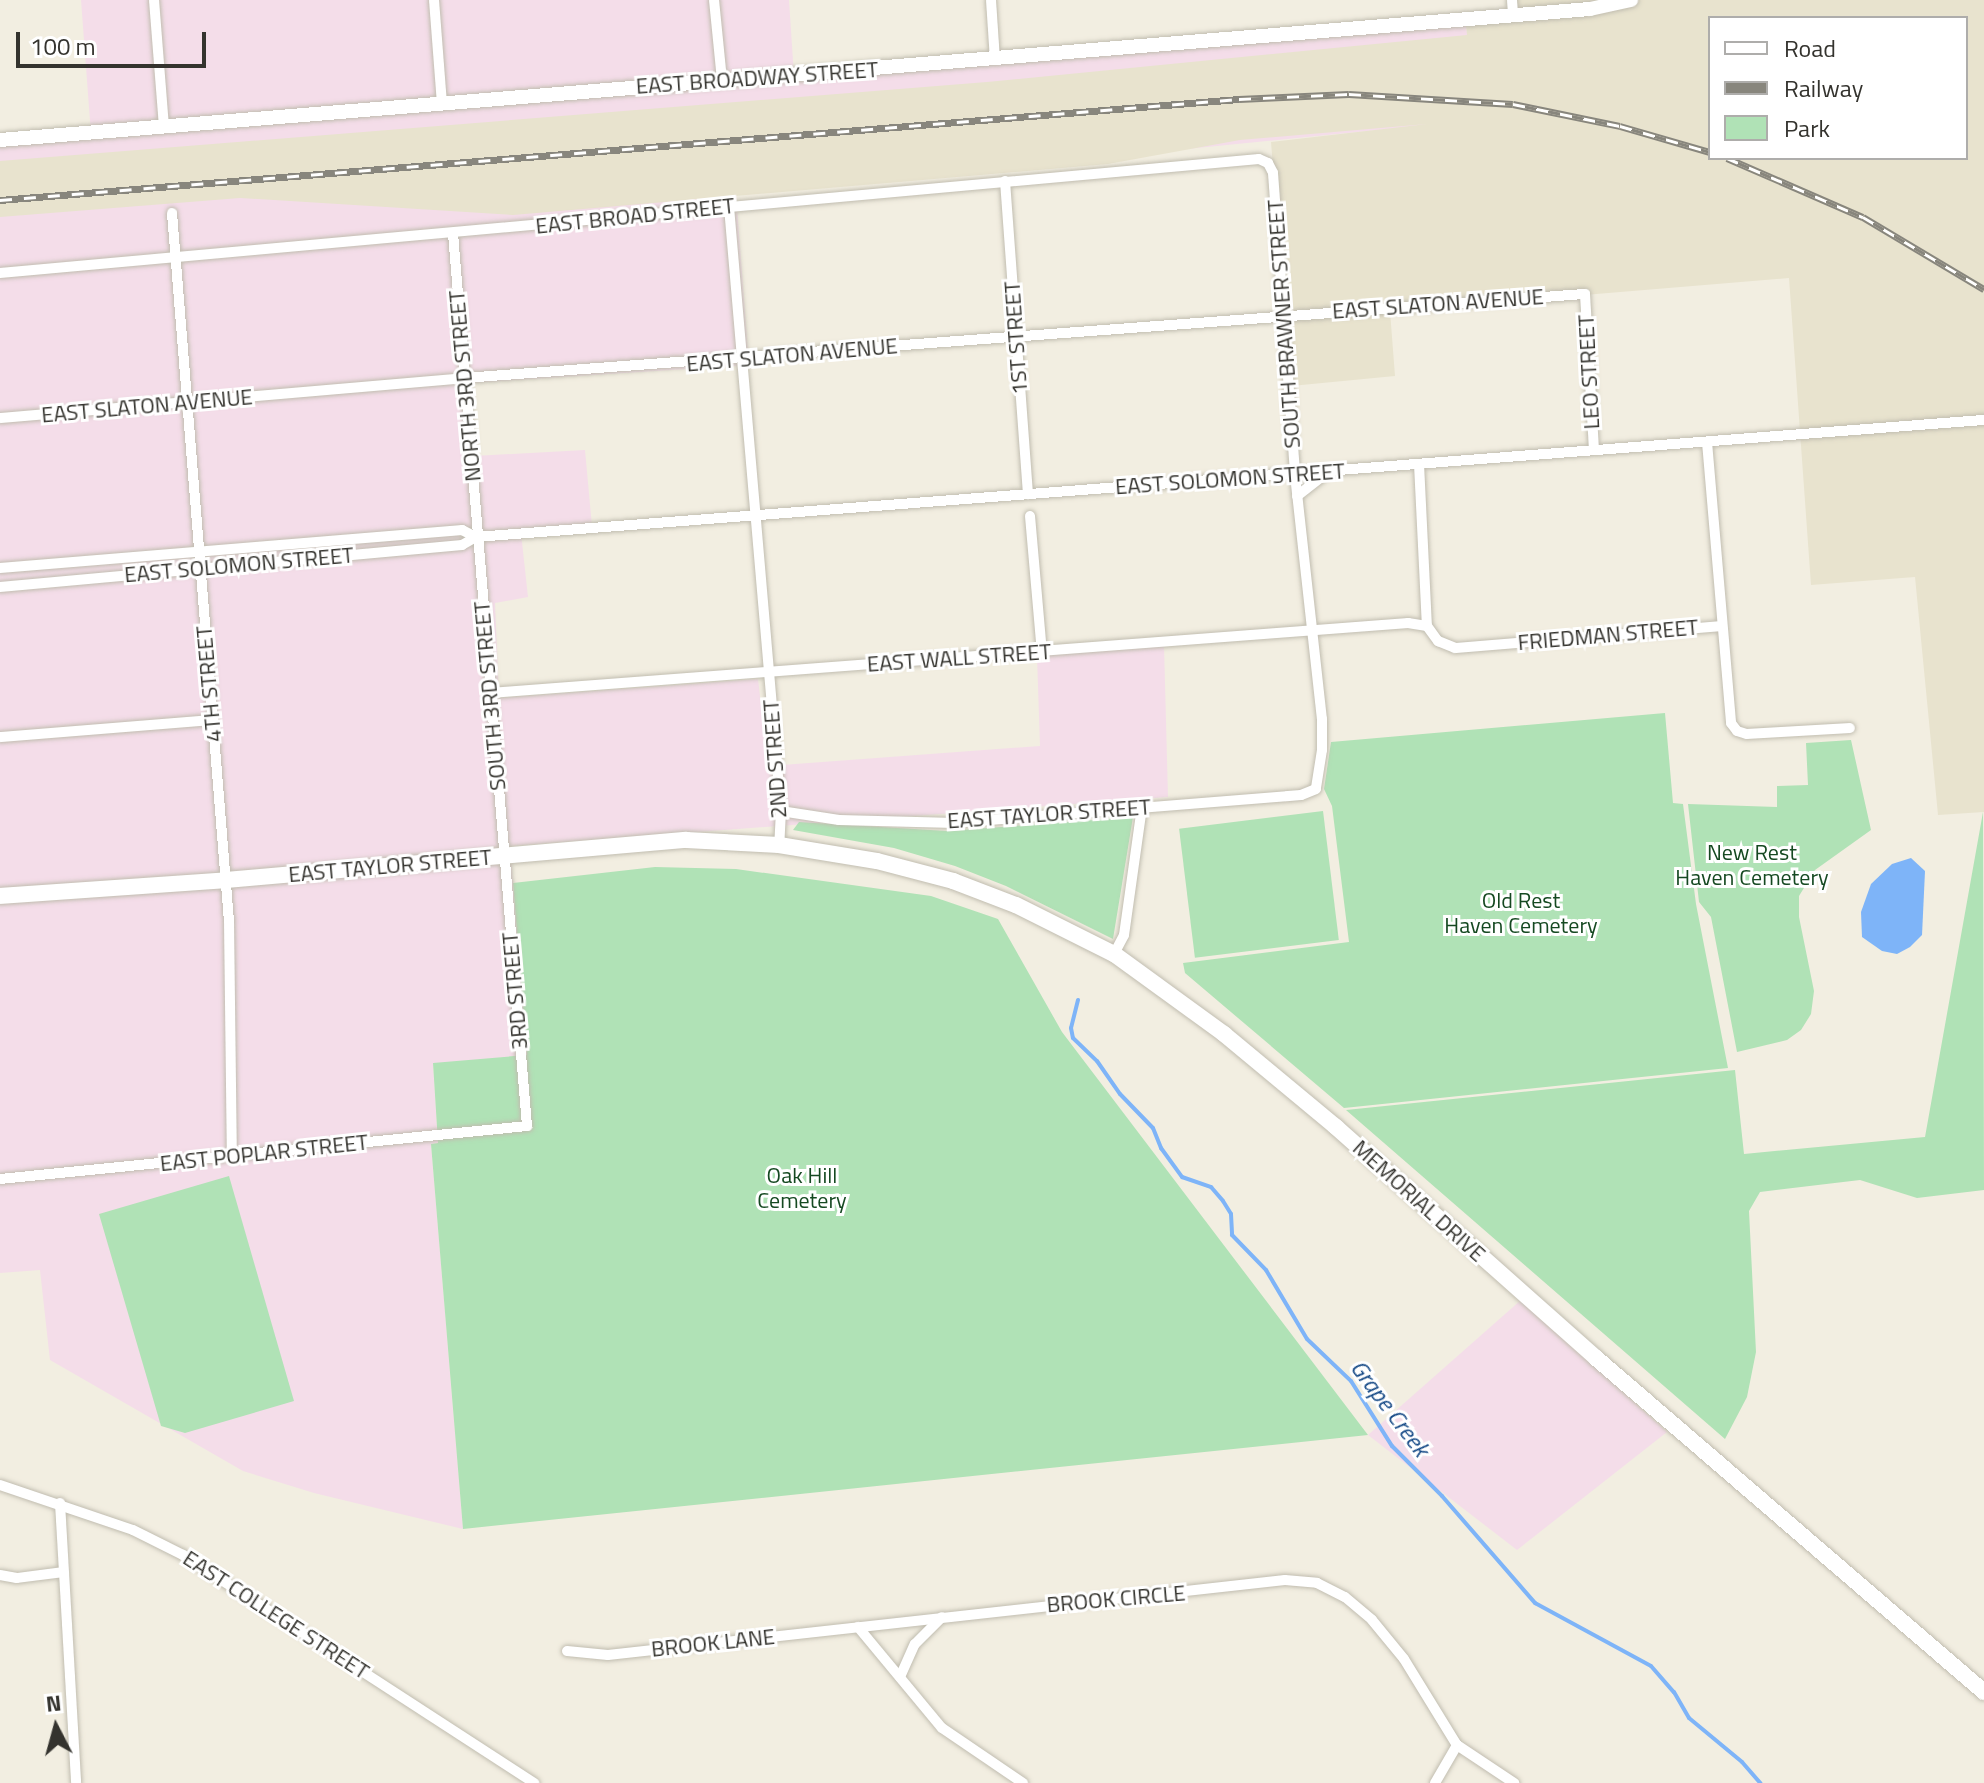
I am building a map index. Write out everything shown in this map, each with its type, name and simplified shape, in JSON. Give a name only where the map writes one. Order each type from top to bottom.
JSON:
[{"type":"main road","name":"EAST BROADWAY STREET","points":[[0,140],[1513,16],[1590,9],[1631,0]]},
{"type":"main road","name":"EAST TAYLOR STREET","points":[[0,896],[226,880],[670,840],[779,845]]},
{"type":"main road","name":"MEMORIAL DRIVE","points":[[779,845],[877,861],[953,881],[1016,905],[1114,954],[1224,1034],[1336,1127],[1596,1358],[1984,1692]]},
{"type":"street","points":[[154,0],[164,126]]},
{"type":"street","points":[[434,0],[442,103]]},
{"type":"street","points":[[714,0],[722,80]]},
{"type":"street","points":[[991,0],[995,60]]},
{"type":"street","points":[[1512,0],[1513,16]]},
{"type":"street","name":"EAST BROAD STREET","points":[[0,273],[453,234],[1005,181],[1259,159],[1268,163]]},
{"type":"street","name":"SOUTH BRAWNER STREET","points":[[1268,163],[1273,173],[1295,475],[1312,630]]},
{"type":"street","name":"1ST STREET","points":[[1005,181],[1028,494]]},
{"type":"street","points":[[729,207],[744,359]]},
{"type":"street","name":"4TH STREET","points":[[172,213],[196,551],[226,880],[232,1157]]},
{"type":"street","name":"NORTH 3RD STREET","points":[[453,234],[476,537]]},
{"type":"street","name":"EAST SLATON AVENUE","points":[[0,418],[464,378],[744,359],[1283,314],[1585,294]]},
{"type":"street","name":"LEO STREET","points":[[1585,294],[1594,450]]},
{"type":"street","name":"2ND STREET","points":[[744,359],[781,811],[779,845]]},
{"type":"street","name":"EAST SOLOMON STREET","points":[[0,587],[462,545],[476,537],[1984,420]]},
{"type":"street","points":[[1707,442],[1720,626]]},
{"type":"street","points":[[1419,464],[1427,626]]},
{"type":"street","points":[[1297,496],[1327,472]]},
{"type":"street","points":[[1030,516],[1042,652]]},
{"type":"street","name":"EAST SOLOMON STREET","points":[[0,568],[462,530],[476,537]]},
{"type":"street","name":"SOUTH 3RD STREET","points":[[476,537],[504,856]]},
{"type":"street","name":"EAST WALL STREET","points":[[490,693],[1408,623],[1427,626]]},
{"type":"street","name":"FRIEDMAN STREET","points":[[1427,626],[1438,641],[1455,648],[1720,626],[1731,723],[1737,731],[1747,734],[1850,728]]},
{"type":"street","name":"EAST TAYLOR STREET","points":[[781,811],[839,820],[955,823],[1301,795],[1316,789],[1322,750],[1312,630]]},
{"type":"street","points":[[0,737],[213,720]]},
{"type":"street","points":[[1114,954],[1124,935],[1142,807]]},
{"type":"street","name":"3RD STREET","points":[[504,856],[527,1126]]},
{"type":"street","name":"EAST POPLAR STREET","points":[[0,1179],[527,1126]]},
{"type":"street","name":"EAST COLLEGE STREET","points":[[0,1485],[133,1530],[183,1555],[534,1783]]},
{"type":"street","points":[[60,1503],[76,1783]]},
{"type":"street","points":[[0,1575],[17,1578],[63,1572]]},
{"type":"street","name":"BROOK CIRCLE","points":[[858,1627],[1285,1580],[1317,1583],[1345,1597],[1372,1620],[1404,1659],[1457,1745],[1508,1782]]},
{"type":"street","points":[[900,1677],[915,1644],[942,1617]]},
{"type":"street","points":[[858,1627],[942,1728],[1023,1783]]},
{"type":"street","name":"BROOK LANE","points":[[567,1651],[608,1655],[858,1627]]},
{"type":"street","points":[[1435,1783],[1457,1745]]},
{"type":"shaded area","points":[[81,0],[789,0],[794,76],[1466,24],[1477,120],[736,194],[749,365],[470,383],[473,456],[585,450],[592,526],[521,533],[528,597],[495,603],[499,698],[758,679],[768,766],[1040,746],[1037,656],[1164,645],[1168,797],[510,846],[527,1055],[433,1064],[438,1143],[431,1144],[463,1529],[314,1493],[243,1471],[50,1360],[40,1270],[0,1273],[0,141],[91,134]]},
{"type":"shaded area","points":[[1509,0],[1984,0],[1984,812],[1938,815],[1915,577],[1811,585],[1789,278],[1390,311],[1395,376],[1291,386],[1271,142],[1427,124],[1240,140],[1108,164],[513,215],[240,198],[0,217],[0,161],[987,82],[1467,35],[1466,24],[1511,19]]},
{"type":"shaded area","points":[[1521,1300],[1667,1432],[1517,1550],[1368,1435]]},
{"type":"green space","name":"Old Rest Haven Cemetery","points":[[1665,713],[1673,803],[1683,804],[1696,904],[1728,1068],[1344,1108],[1185,973],[1183,963],[1349,942],[1332,806],[1324,789],[1331,742]]},
{"type":"green space","name":"New Rest Haven Cemetery","points":[[1851,740],[1871,830],[1815,870],[1799,896],[1799,917],[1814,991],[1811,1014],[1801,1030],[1787,1040],[1737,1052],[1711,917],[1699,902],[1688,804],[1777,807],[1777,786],[1808,785],[1806,743]]},
{"type":"green space","points":[[1323,811],[1339,940],[1195,958],[1179,829]]},
{"type":"green space","points":[[1983,812],[1984,1190],[1917,1198],[1860,1180],[1760,1192],[1749,1211],[1756,1352],[1747,1397],[1725,1439],[1346,1110],[1735,1070],[1744,1154],[1925,1137]]},
{"type":"green space","points":[[1133,817],[1113,939],[1006,886],[955,866],[894,848],[793,830],[799,822],[947,831]]},
{"type":"green space","name":"Oak Hill Cemetery","points":[[655,867],[736,869],[931,896],[998,919],[1062,1032],[1368,1435],[463,1529],[431,1144],[438,1143],[433,1063],[527,1055],[513,883]]},
{"type":"green space","points":[[229,1176],[294,1401],[185,1433],[161,1426],[99,1214]]},
{"type":"water","points":[[1911,858],[1925,871],[1922,935],[1897,954],[1882,951],[1862,937],[1861,912],[1871,884],[1892,864]]},
{"type":"waterway","name":"Grape Creek","points":[[1078,1000],[1071,1028],[1073,1038],[1097,1061],[1120,1094],[1153,1128],[1161,1148],[1182,1177],[1211,1187],[1223,1201],[1231,1214],[1232,1235],[1266,1270],[1307,1339],[1351,1381],[1392,1446],[1442,1496],[1535,1603],[1651,1666],[1674,1692],[1689,1718],[1742,1762],[1760,1783]]},
{"type":"railway","points":[[0,200],[1239,99],[1349,94],[1513,104],[1620,126],[1708,151]]},
{"type":"railway","points":[[1732,160],[1863,217],[1984,289]]}]
